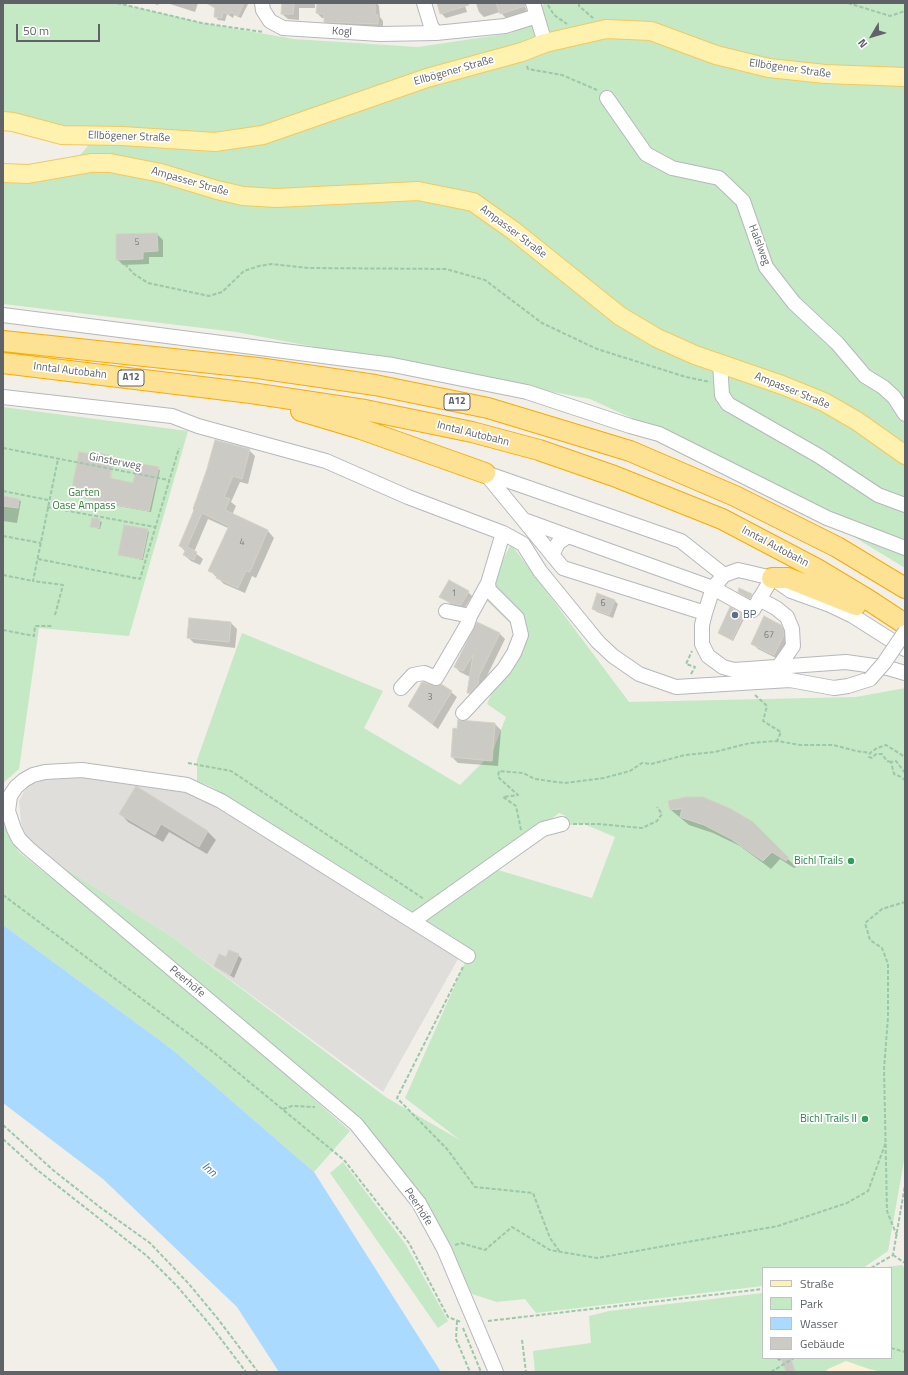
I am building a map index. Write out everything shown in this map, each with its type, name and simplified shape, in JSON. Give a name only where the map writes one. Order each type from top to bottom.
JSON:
[{"type":"highway","name":"Inntal Autobahn","points":[[3,341],[258,368],[375,385],[488,408],[630,451],[735,496],[837,547],[905,588]]},
{"type":"highway","name":"Inntal Autobahn","points":[[3,363],[250,393],[365,410],[472,432],[539,450],[614,476],[722,519],[769,542],[817,569],[899,620]]},
{"type":"highway","points":[[250,393],[271,405],[316,415],[485,473]]},
{"type":"highway","points":[[772,578],[788,578],[829,592],[866,609],[899,620]]},
{"type":"main road","name":"Ellbögener Straße","points":[[3,122],[13,122],[62,135],[122,136],[215,142],[263,135],[427,78],[522,52],[545,43],[606,29],[624,28],[651,31],[716,55],[769,68],[825,74],[905,77]]},
{"type":"main road","name":"Ampasser Straße","points":[[3,172],[28,174],[91,163],[110,163],[161,173],[217,190],[243,196],[276,198],[418,191],[473,202],[514,231],[620,316],[695,355],[720,371],[782,385],[824,402],[857,421],[905,455]]},
{"type":"street","name":"Kogl","points":[[262,3],[263,10],[270,21],[283,28],[380,34],[436,33],[505,26],[535,9]]},
{"type":"street","points":[[424,3],[431,26],[436,33]]},
{"type":"street","points":[[535,9],[545,43]]},
{"type":"street","name":"Halslweg","points":[[607,98],[646,154],[672,168],[719,178],[743,201],[766,267],[794,303],[837,343],[865,376],[883,387],[894,397],[905,414]]},
{"type":"street","points":[[3,315],[393,365],[526,392],[659,434],[826,518],[905,548]]},
{"type":"street","points":[[720,371],[722,395],[728,404],[820,456],[878,495],[905,504]]},
{"type":"street","points":[[3,397],[172,416],[198,426],[326,461],[408,497],[504,533],[523,544],[534,562],[598,642],[613,656],[639,674],[676,687],[790,680],[834,688],[848,686],[870,679],[884,663],[905,632]]},
{"type":"street","points":[[485,473],[563,568],[705,613]]},
{"type":"street","points":[[485,473],[681,541],[724,575]]},
{"type":"street","points":[[524,520],[713,588],[753,610],[772,578]]},
{"type":"street","points":[[402,688],[413,675],[424,673],[436,678],[467,625],[470,616],[488,583],[504,533]]},
{"type":"street","points":[[534,562],[550,553],[558,543],[568,536]]},
{"type":"street","points":[[905,648],[853,616],[830,605],[791,591],[772,578],[738,570],[724,575],[713,588],[702,625],[702,644],[708,656],[717,663],[734,670],[846,662],[888,668],[905,673]]},
{"type":"street","points":[[463,713],[504,669],[514,653],[521,635],[517,618],[489,590],[488,583]]},
{"type":"street","points":[[759,599],[776,608],[787,618],[792,629],[793,646],[778,666]]},
{"type":"street","points":[[446,611],[470,616]]},
{"type":"street","name":"Peerhöfe","points":[[468,956],[221,801],[187,786],[82,770],[45,772],[33,775],[16,787],[10,796],[8,811],[14,829],[28,848],[356,1124],[419,1203],[444,1249],[496,1372]]},
{"type":"street","points":[[412,921],[543,829],[562,824]]},
{"type":"path","points":[[117,3],[202,23],[263,32]]},
{"type":"path","points":[[547,3],[554,15],[574,28]]},
{"type":"path","points":[[848,3],[890,16],[905,11]]},
{"type":"path","points":[[522,52],[528,69],[562,75],[597,91],[607,98]]},
{"type":"path","points":[[125,264],[134,274],[148,283],[209,296],[222,292],[244,271],[271,264],[309,268],[446,268],[485,280],[542,324],[597,349],[708,382],[720,371]]},
{"type":"path","name":"Ginsterweg","points":[[3,448],[169,480]]},
{"type":"path","points":[[38,559],[140,579],[178,448]]},
{"type":"path","points":[[33,581],[48,500],[58,459]]},
{"type":"path","points":[[3,491],[48,500]]},
{"type":"path","points":[[47,507],[155,527]]},
{"type":"path","points":[[3,536],[40,543]]},
{"type":"path","points":[[3,575],[33,581],[63,584],[55,615]]},
{"type":"path","points":[[3,630],[34,636],[35,626],[52,626]]},
{"type":"path","points":[[683,687],[695,667],[686,664],[690,652],[702,644]]},
{"type":"path","points":[[755,695],[767,706],[763,721],[781,732],[777,741]]},
{"type":"path","points":[[525,842],[517,817],[516,806],[503,797],[518,795],[498,777],[499,771],[523,773],[535,779],[564,783],[604,778],[630,771],[642,763],[651,764],[685,755],[715,752],[750,743],[777,741],[800,745],[834,745],[856,752],[870,753],[877,748],[886,745],[905,757]]},
{"type":"path","points":[[870,753],[869,757],[872,758],[876,754],[882,754],[887,761],[896,761],[905,773]]},
{"type":"path","points":[[891,762],[894,774],[905,780]]},
{"type":"path","points":[[188,763],[231,770],[435,906]]},
{"type":"path","points":[[562,824],[598,824],[642,828],[657,821],[662,814],[657,806]]},
{"type":"path","points":[[3,895],[213,1052],[344,1160],[409,1243],[448,1317],[457,1321],[456,1339],[470,1372]]},
{"type":"path","points":[[897,1236],[887,1211],[884,1069],[888,1017],[888,964],[882,948],[870,940],[865,923],[882,909],[905,902]]},
{"type":"path","points":[[468,956],[396,1098],[447,1149],[475,1187],[533,1193],[550,1238],[561,1252]]},
{"type":"path","points":[[283,1109],[292,1106],[336,1107]]},
{"type":"path","points":[[3,1125],[53,1170],[101,1208],[150,1243],[189,1284],[218,1319],[258,1372]]},
{"type":"path","points":[[3,1139],[42,1174],[147,1256],[177,1286],[211,1326],[246,1372]]},
{"type":"path","points":[[444,1249],[461,1243],[485,1250],[512,1227],[550,1250],[597,1258],[778,1226],[847,1203],[868,1191],[886,1142]]},
{"type":"path","points":[[873,1267],[893,1255],[905,1185]]},
{"type":"path","points":[[893,1255],[905,1263]]},
{"type":"path","points":[[475,1323],[762,1289]]},
{"type":"path","points":[[461,1322],[481,1372]]},
{"type":"path","points":[[522,1340],[526,1372]]},
{"type":"path","points":[[892,1348],[905,1352]]},
{"type":"path","points":[[771,1372],[792,1359]]},
{"type":"shaded area","points":[[105,777],[175,787],[218,808],[458,959],[383,1092],[175,939],[45,855],[25,836],[21,823],[19,801],[27,786],[46,779]]},
{"type":"green space","points":[[3,3],[117,3],[202,23],[294,39],[418,47],[512,33],[545,3],[905,3],[905,568],[763,481],[712,455],[590,399],[236,332],[3,304],[3,183],[60,178],[88,146],[7,113],[3,113]]},
{"type":"green space","name":"Garten Oase Ampass","points":[[3,407],[188,431],[129,636],[39,628],[19,769],[3,783]]},
{"type":"green space","points":[[511,544],[629,702],[856,697],[905,688],[905,1155],[888,1251],[864,1267],[762,1267],[762,1286],[536,1313],[525,1299],[497,1302],[472,1294],[423,1200],[359,1121],[45,855],[175,939],[387,1098],[460,1140],[405,1098],[468,956],[404,906],[210,786],[197,781],[197,760],[242,633],[383,691],[364,728],[460,785],[492,753],[506,717],[487,704],[517,630],[484,598]],"holes":[[[559,813],[566,816],[556,826],[584,824],[615,837],[592,898],[498,870],[503,856]]]},
{"type":"green space","points":[[3,824],[19,852],[176,978],[350,1131],[314,1172],[173,1050],[3,925]]},
{"type":"green space","points":[[343,1162],[406,1245],[448,1321],[438,1328],[330,1173]]},
{"type":"green space","points":[[902,1265],[905,1268],[905,1372],[535,1372],[533,1351],[591,1343],[589,1316],[609,1311],[762,1293],[762,1359],[892,1359],[892,1267],[887,1267]]},
{"type":"sand","points":[[846,1361],[882,1372],[825,1372],[828,1369]]},
{"type":"water","name":"Inn","points":[[3,925],[173,1050],[314,1172],[441,1372],[279,1372],[237,1307],[103,1179],[3,1103]]},
{"type":"building","points":[[206,3],[244,3],[238,16],[231,12],[229,15],[223,12],[222,18],[214,17],[215,8]]},
{"type":"building","points":[[282,3],[294,3],[293,14],[281,14]]},
{"type":"building","points":[[317,3],[375,3],[375,15],[378,15],[378,24],[324,22],[324,14],[316,13]]},
{"type":"building","points":[[437,3],[468,3],[469,5],[440,14]]},
{"type":"building","points":[[496,3],[525,3],[525,6],[500,14]]},
{"type":"building","points":[[157,233],[158,251],[143,252],[143,259],[116,260],[116,234]]},
{"type":"building","points":[[215,440],[250,449],[242,479],[233,476],[224,497],[230,499],[225,510],[268,530],[250,572],[246,571],[238,588],[216,578],[218,575],[208,571],[229,526],[202,513],[187,547],[197,552],[194,560],[183,555],[186,549],[179,546],[194,510],[193,509]]},
{"type":"building","points":[[79,452],[93,454],[93,452],[114,456],[110,478],[133,483],[137,463],[159,467],[149,511],[100,502],[71,494]]},
{"type":"building","points":[[3,496],[19,499],[18,508],[3,506]]},
{"type":"building","points":[[92,518],[100,519],[99,528],[90,527]]},
{"type":"building","points":[[124,525],[148,529],[142,559],[118,555]]},
{"type":"building","points":[[449,580],[469,591],[461,605],[451,603],[439,597]]},
{"type":"building","points":[[739,588],[752,594],[750,599],[738,592]]},
{"type":"building","points":[[597,593],[615,600],[609,615],[592,609]]},
{"type":"building","points":[[730,607],[744,615],[732,640],[718,633]]},
{"type":"building","points":[[764,616],[781,625],[784,631],[784,635],[774,655],[751,644]]},
{"type":"building","points":[[189,618],[231,622],[229,642],[187,638]]},
{"type":"building","points":[[477,622],[500,633],[479,676],[478,684],[470,693],[467,693],[473,655],[463,671],[454,667]]},
{"type":"building","points":[[422,682],[436,686],[441,684],[452,691],[432,724],[408,706]]},
{"type":"building","points":[[458,720],[495,723],[492,761],[451,757],[453,728],[457,729]]},
{"type":"building","points":[[136,786],[208,831],[199,847],[161,824],[155,835],[119,814]]},
{"type":"building","points":[[686,797],[703,797],[731,809],[753,822],[789,858],[786,861],[772,852],[763,861],[731,839],[704,825],[680,817],[682,808],[670,810],[668,801]]},
{"type":"building","points":[[229,950],[239,954],[230,975],[214,966],[219,954],[226,957]]},
{"type":"building","points":[[781,1359],[791,1359],[795,1372],[786,1372]]},
{"type":"place","name":"BP","points":[[735,615]]},
{"type":"place","name":"Bichl Trails","points":[[851,861]]},
{"type":"place","name":"Bichl Trails II","points":[[865,1119]]}]
